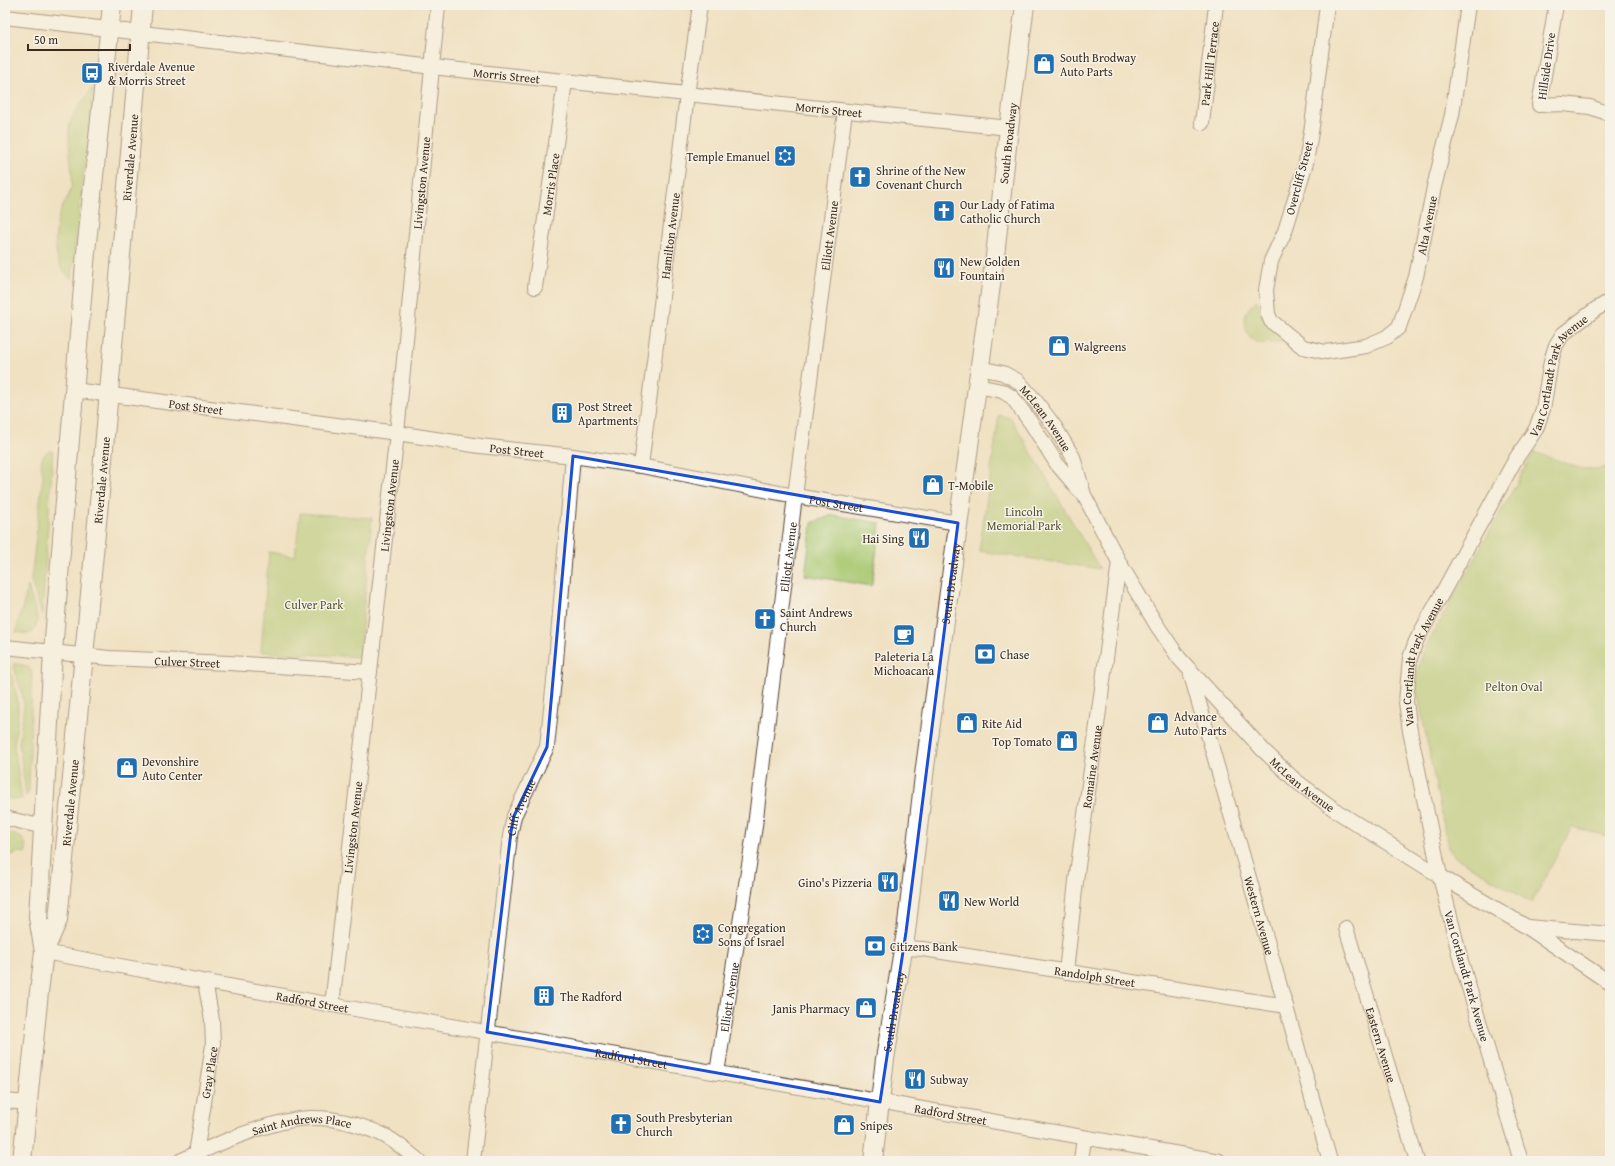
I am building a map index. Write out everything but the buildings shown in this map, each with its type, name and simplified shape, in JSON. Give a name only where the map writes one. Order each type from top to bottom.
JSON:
[{"type":"main road","name":"Riverdale Avenue","points":[[44,952],[38,917],[53,652],[87,244],[112,5]]},
{"type":"main road","name":"Riverdale Avenue","points":[[22,1161],[44,952],[58,920],[84,656],[143,5]]},
{"type":"main road","name":"South Broadway","points":[[873,1161],[880,1102],[904,948],[925,767],[995,256],[1009,128],[1025,5]]},
{"type":"street","name":"Livingston Avenue","points":[[332,1005],[397,433],[438,5]]},
{"type":"street","name":"Hamilton Avenue","points":[[641,466],[687,94],[700,5]]},
{"type":"street","name":"Park Hill Terrace","points":[[1202,123],[1216,5]]},
{"type":"street","name":"Overcliff Street","points":[[1291,338],[1271,321],[1268,314],[1266,290],[1271,261],[1285,231],[1306,163],[1327,5]]},
{"type":"street","name":"Alta Avenue","points":[[1291,338],[1303,347],[1326,352],[1366,346],[1387,337],[1399,327],[1416,276],[1434,187],[1452,115],[1468,5]]},
{"type":"street","name":"Hillside Drive","points":[[1556,5],[1539,105],[1563,104],[1590,107],[1610,114]]},
{"type":"street","name":"Morris Street","points":[[5,17],[565,82],[1009,128]]},
{"type":"street","name":"Morris Place","points":[[535,287],[565,82]]},
{"type":"street","name":"Elliott Avenue","points":[[717,1072],[755,826],[795,496],[845,111]]},
{"type":"street","name":"Van Cortlandt Park Avenue","points":[[1521,1161],[1461,961],[1440,876],[1410,731],[1406,702],[1410,658],[1416,641],[1514,460],[1536,429],[1543,409],[1550,361],[1556,345],[1563,334],[1610,301]]},
{"type":"street","name":"McLean Avenue","points":[[979,368],[1003,373],[1018,382],[1034,399],[1055,427],[1073,457],[1084,495],[1119,562],[1156,624],[1179,658],[1263,750],[1296,781],[1338,812],[1440,876],[1527,927],[1610,983]]},
{"type":"street","name":"McLean Avenue","points":[[977,386],[1002,391],[1012,397],[1031,423],[1057,464],[1084,495]]},
{"type":"street","name":"Post Street","points":[[74,390],[397,433],[480,446],[574,456],[641,466],[795,496],[958,523]]},
{"type":"street","name":"Cliff Avenue","points":[[473,1161],[511,832],[514,816],[547,747],[574,456]]},
{"type":"street","name":"Romaine Avenue","points":[[1066,972],[1076,881],[1119,562]]},
{"type":"street","name":"Culver Street","points":[[5,647],[109,658],[229,663],[370,672]]},
{"type":"street","name":"Western Avenue","points":[[1190,670],[1330,1161]]},
{"type":"street","points":[[5,818],[44,826]]},
{"type":"street","points":[[1527,927],[1610,934]]},
{"type":"street","name":"Eastern Avenue","points":[[1346,928],[1417,1161]]},
{"type":"street","name":"Randolph Street","points":[[904,948],[923,948],[1286,1006]]},
{"type":"street","name":"Radford Street","points":[[44,952],[332,1005],[1219,1161]]},
{"type":"street","name":"Gray Place","points":[[198,1157],[213,1045],[212,1020],[205,982]]},
{"type":"street","points":[[5,1101],[28,1103]]},
{"type":"street","name":"Saint Andrews Place","points":[[180,1161],[198,1157],[275,1124],[311,1118],[342,1122],[379,1133],[393,1141],[419,1161]]},
{"type":"street","points":[[1081,1161],[1084,1138]]},
{"type":"highlighted area","points":[[573,456],[958,523],[906,932],[880,1102],[487,1032],[514,816],[547,747]]},
{"type":"green space","points":[[93,87],[72,279],[64,272],[57,258],[56,234],[58,219],[72,185],[69,141],[70,124],[72,118]]},
{"type":"green space","points":[[1257,300],[1262,316],[1284,341],[1261,343],[1251,339],[1246,328],[1245,314]]},
{"type":"green space","name":"Lincoln Memorial Park","points":[[999,415],[1011,418],[1100,569],[979,551]]},
{"type":"green space","points":[[48,451],[53,451],[42,616],[31,580],[43,475],[41,462],[43,456]]},
{"type":"green space","name":"Pelton Oval","points":[[1534,452],[1585,470],[1610,467],[1610,837],[1572,827],[1532,903],[1455,857],[1448,848],[1416,685],[1417,672],[1424,650]]},
{"type":"green space","name":"Culver Park","points":[[300,513],[372,518],[359,657],[261,652],[269,552],[295,556]]},
{"type":"green space","points":[[833,515],[880,523],[872,586],[805,575],[812,523]]},
{"type":"green space","points":[[28,586],[38,621],[33,632],[28,634],[16,632]]},
{"type":"green space","points":[[5,664],[9,664],[18,701],[18,716],[14,745],[22,799],[14,800],[5,797]]},
{"type":"green space","points":[[13,664],[28,667],[32,674],[29,791],[26,796],[19,743],[24,705]]},
{"type":"green space","points":[[5,832],[18,836],[23,840],[26,847],[26,853],[16,852],[15,855],[5,854]]},
{"type":"place","name":"South Brodway Auto Parts","points":[[1044,64]]},
{"type":"place","name":"Riverdale Avenue & Morris Street","points":[[92,73]]},
{"type":"place","name":"Temple Emanuel","points":[[785,156]]},
{"type":"place","name":"Shrine of the New Covenant Church","points":[[860,177]]},
{"type":"place","name":"Our Lady of Fatima Catholic Church","points":[[944,211]]},
{"type":"place","name":"New Golden Fountain","points":[[944,268]]},
{"type":"place","name":"Walgreens","points":[[1059,346]]},
{"type":"place","name":"Post Street Apartments","points":[[562,413]]},
{"type":"place","name":"T-Mobile","points":[[933,485]]},
{"type":"place","name":"Hai Sing","points":[[919,538]]},
{"type":"place","name":"Saint Andrews Church","points":[[765,619]]},
{"type":"place","name":"Paleteria La Michoacana","points":[[904,635]]},
{"type":"place","name":"Chase","points":[[985,654]]},
{"type":"place","name":"Rite Aid","points":[[967,723]]},
{"type":"place","name":"Advance Auto Parts","points":[[1158,723]]},
{"type":"place","name":"Top Tomato","points":[[1067,741]]},
{"type":"place","name":"Devonshire Auto Center","points":[[127,768]]},
{"type":"place","name":"Gino's Pizzeria","points":[[888,882]]},
{"type":"place","name":"New World","points":[[949,901]]},
{"type":"place","name":"Congregation Sons of Israel","points":[[703,934]]},
{"type":"place","name":"Citizens Bank","points":[[875,946]]},
{"type":"place","name":"The Radford","points":[[544,996]]},
{"type":"place","name":"Janis Pharmacy","points":[[866,1008]]},
{"type":"place","name":"Subway","points":[[915,1079]]},
{"type":"place","name":"South Presbyterian Church","points":[[621,1124]]},
{"type":"place","name":"Snipes","points":[[844,1125]]}]
